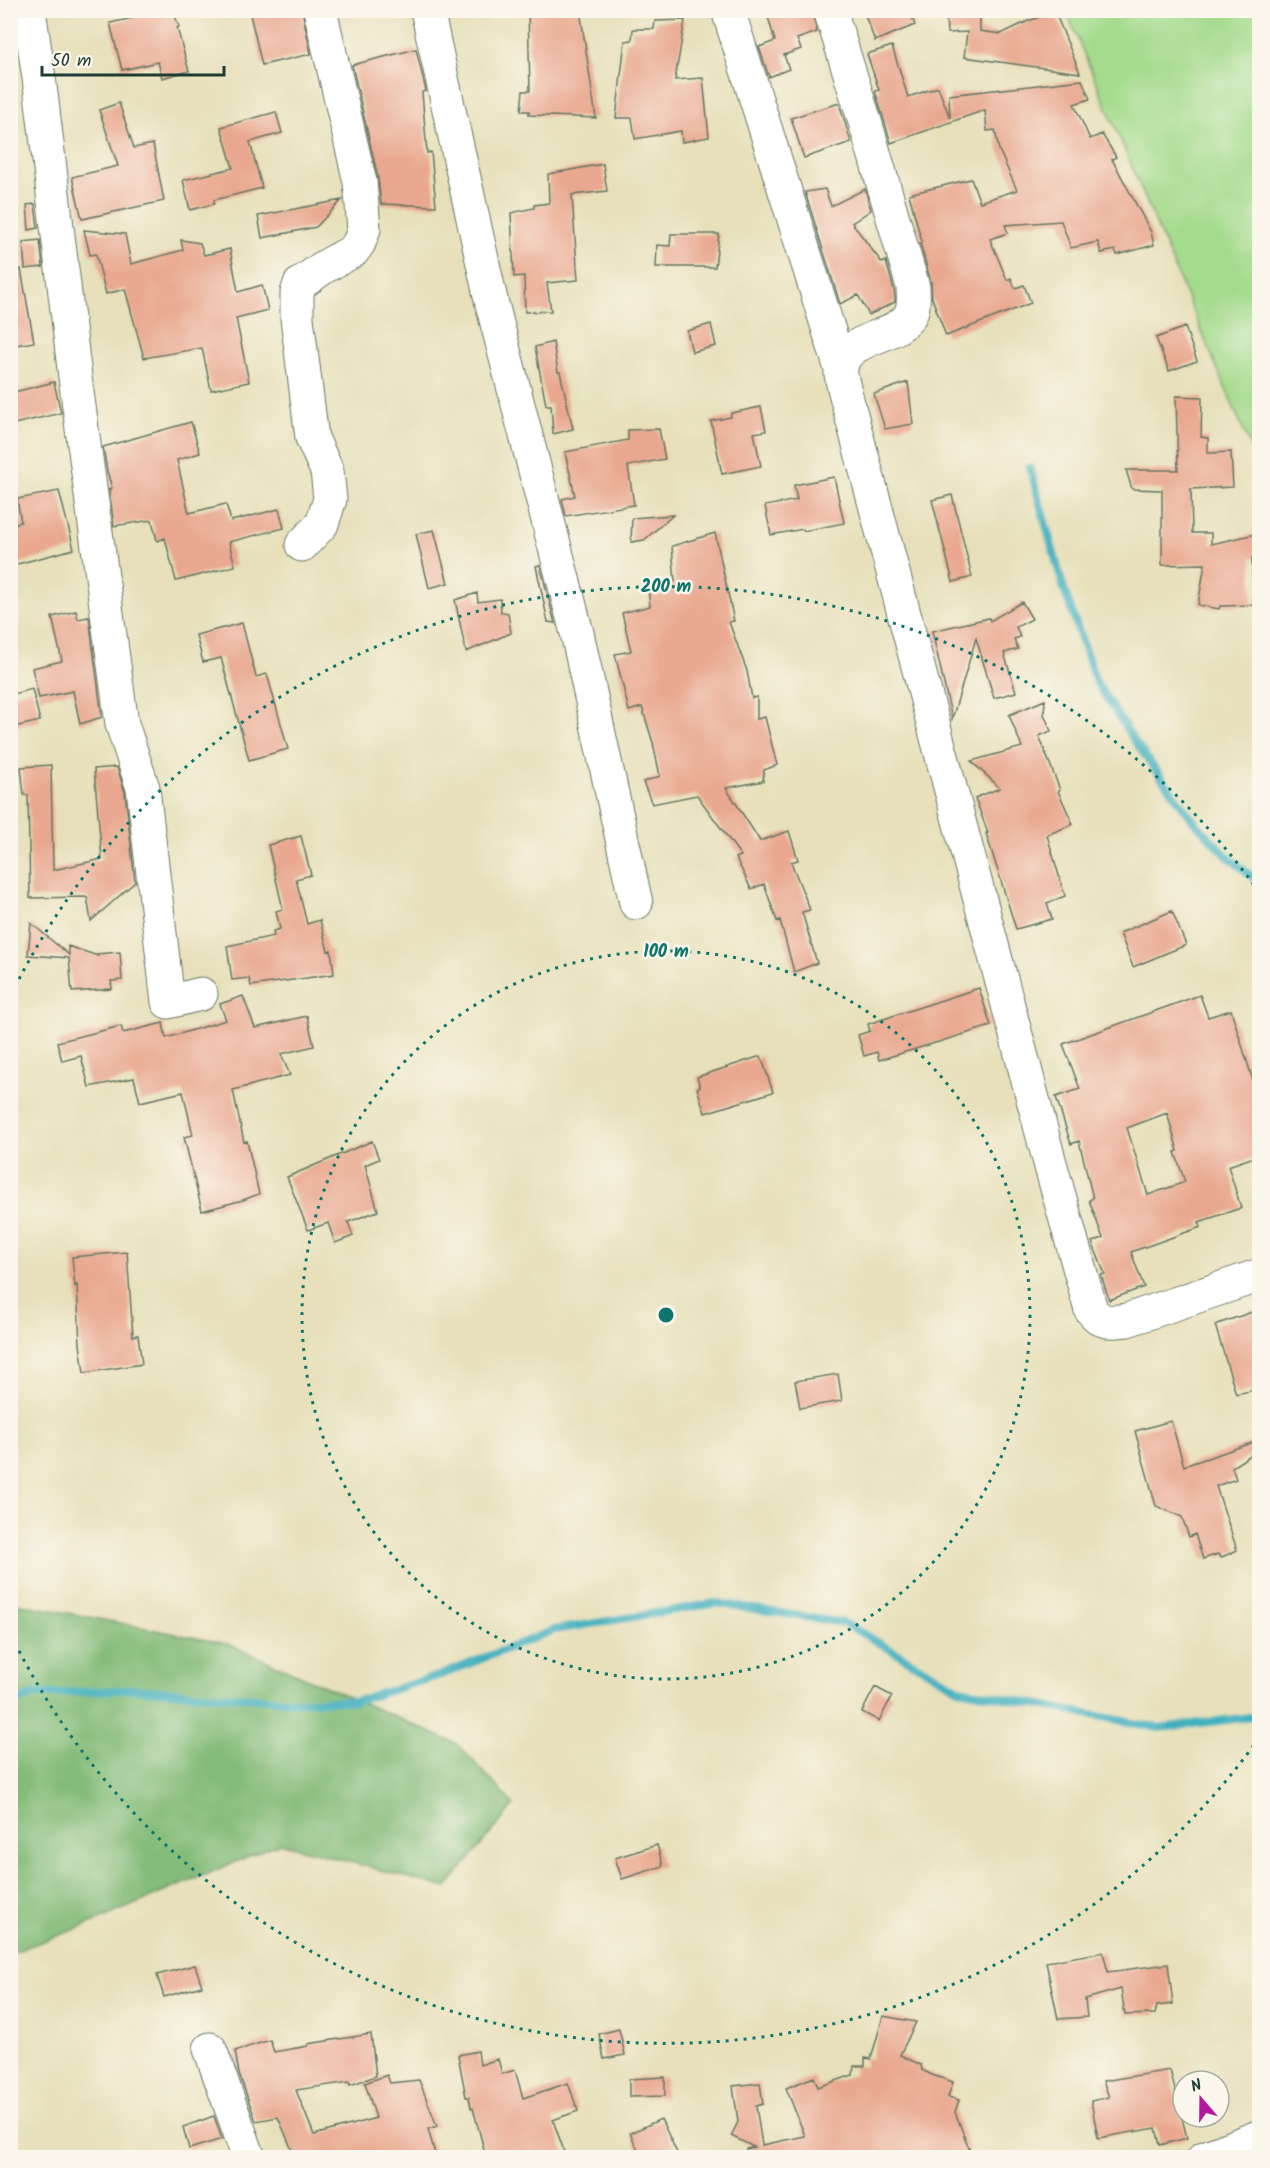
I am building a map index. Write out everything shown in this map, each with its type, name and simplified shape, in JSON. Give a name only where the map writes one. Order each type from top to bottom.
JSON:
[{"type":"street","points":[[29,10],[122,724],[143,788],[168,1002],[201,994]]},
{"type":"street","points":[[302,545],[322,524],[330,499],[327,471],[312,438],[297,318],[297,293],[300,284],[353,251],[364,229],[360,182],[320,10]]},
{"type":"street","points":[[427,10],[491,300],[577,633],[636,903]]},
{"type":"street","points":[[728,10],[841,369],[1050,1163],[1091,1310],[1098,1320],[1111,1322],[1127,1320],[1260,1275]]},
{"type":"street","points":[[830,10],[913,287],[914,303],[903,323],[859,345],[847,355],[841,369]]},
{"type":"street","points":[[210,2049],[249,2157]]},
{"type":"street","points":[[1204,2157],[1260,2136]]},
{"type":"green space","points":[[1066,11],[1259,11],[1259,467]]},
{"type":"green space","points":[[11,1602],[228,1644],[457,1744],[514,1805],[446,1888],[280,1843],[79,1928],[11,1953]]},
{"type":"water","points":[[1255,269],[1259,269],[1259,320],[1254,320]]},
{"type":"building","points":[[129,10],[173,10],[189,71],[162,78],[158,62],[122,70],[110,23],[133,18]]},
{"type":"building","points":[[249,10],[302,10],[311,54],[262,65]]},
{"type":"building","points":[[528,10],[580,10],[596,118],[529,115],[529,111],[521,111],[523,91],[530,91]]},
{"type":"building","points":[[766,10],[812,10],[817,32],[797,39],[801,49],[784,55],[789,69],[769,77],[759,47],[775,41]]},
{"type":"building","points":[[863,10],[909,10],[915,25],[875,41]]},
{"type":"building","points":[[946,10],[980,11],[980,31],[1001,34],[1028,21],[1055,12],[1080,73],[964,57],[967,32],[947,33]]},
{"type":"building","points":[[685,20],[675,80],[703,78],[709,137],[682,142],[681,131],[635,139],[632,118],[616,118],[625,41],[632,40],[633,29],[654,29],[655,21]]},
{"type":"building","points":[[892,46],[908,97],[938,87],[950,118],[949,95],[1082,80],[1090,99],[1074,104],[1090,139],[1102,134],[1116,157],[1112,159],[1151,232],[1154,245],[1117,255],[1115,250],[1101,253],[1098,242],[1071,248],[1061,221],[1005,225],[1008,233],[990,239],[1007,280],[1011,278],[1015,288],[1024,285],[1031,303],[946,336],[932,298],[931,282],[909,194],[971,179],[980,202],[1017,190],[999,150],[995,130],[987,131],[985,110],[891,143],[875,91],[879,90],[867,54]]},
{"type":"building","points":[[416,49],[426,91],[422,92],[427,153],[431,152],[436,206],[381,204],[378,178],[352,65]]},
{"type":"building","points":[[119,103],[134,148],[153,144],[164,201],[82,219],[72,177],[118,166],[99,110]]},
{"type":"building","points":[[839,103],[851,142],[804,158],[791,118]]},
{"type":"building","points":[[276,112],[282,133],[250,142],[262,188],[214,200],[214,204],[190,210],[183,180],[233,168],[221,127]]},
{"type":"building","points":[[603,164],[607,191],[572,195],[578,280],[547,283],[551,311],[525,312],[524,276],[514,277],[511,213],[534,208],[534,205],[549,203],[548,174]]},
{"type":"building","points":[[825,189],[831,206],[865,189],[871,210],[852,223],[882,263],[886,261],[895,298],[895,302],[869,315],[858,295],[840,304],[805,192]]},
{"type":"building","points":[[342,200],[316,227],[262,238],[258,216]]},
{"type":"building","points":[[35,204],[38,228],[29,230],[27,205]]},
{"type":"building","points":[[84,230],[125,234],[131,264],[183,250],[181,240],[200,243],[204,255],[230,249],[238,292],[262,285],[268,310],[236,318],[249,382],[211,390],[202,348],[144,358],[125,289],[106,294],[96,254],[90,255]]},
{"type":"building","points":[[671,234],[719,234],[715,267],[656,267],[657,245],[670,246]]},
{"type":"building","points":[[40,240],[43,267],[25,269],[23,242]]},
{"type":"building","points":[[21,269],[34,342],[10,346],[10,270]]},
{"type":"building","points":[[711,324],[716,346],[692,352],[687,331]]},
{"type":"building","points":[[1185,327],[1197,361],[1169,371],[1156,338]]},
{"type":"building","points":[[553,342],[558,372],[560,372],[573,429],[553,434],[551,405],[546,405],[535,347]]},
{"type":"building","points":[[54,382],[61,413],[10,425],[10,393]]},
{"type":"building","points":[[908,382],[913,424],[885,429],[874,394]]},
{"type":"building","points":[[1176,396],[1202,397],[1201,437],[1208,438],[1208,453],[1231,452],[1233,487],[1191,489],[1192,533],[1211,533],[1211,544],[1260,533],[1260,556],[1252,558],[1253,605],[1220,606],[1219,609],[1198,605],[1205,564],[1162,565],[1162,490],[1132,489],[1126,470],[1178,470]]},
{"type":"building","points":[[761,407],[766,431],[754,433],[761,466],[722,474],[711,421],[731,417],[731,413]]},
{"type":"building","points":[[191,422],[200,453],[177,460],[189,513],[226,504],[231,521],[279,509],[284,528],[229,542],[235,566],[176,581],[165,538],[157,541],[152,520],[114,526],[109,489],[112,488],[103,447]]},
{"type":"building","points":[[659,429],[665,459],[628,466],[634,505],[566,516],[562,499],[575,496],[565,452],[628,440],[628,430]]},
{"type":"building","points":[[834,477],[844,523],[771,535],[765,506],[797,500],[794,485]]},
{"type":"building","points":[[59,491],[74,549],[10,566],[10,525],[21,522],[17,499]]},
{"type":"building","points":[[952,495],[972,577],[953,582],[932,500]]},
{"type":"building","points":[[673,515],[644,540],[631,542],[632,518]]},
{"type":"building","points":[[434,530],[448,583],[429,588],[416,534]]},
{"type":"building","points":[[715,533],[734,621],[729,622],[747,671],[752,698],[757,697],[757,719],[765,717],[777,765],[764,770],[763,781],[726,788],[760,841],[789,831],[798,860],[791,862],[810,910],[802,912],[817,963],[794,972],[780,920],[777,921],[764,884],[751,889],[736,858],[741,856],[697,795],[652,804],[643,782],[660,776],[653,743],[642,707],[629,711],[615,654],[631,651],[622,613],[650,606],[648,587],[675,582],[672,546]]},
{"type":"building","points":[[540,565],[555,623],[548,622],[536,566]]},
{"type":"building","points":[[477,593],[478,602],[500,599],[501,612],[508,613],[511,633],[466,652],[455,600]]},
{"type":"building","points":[[1022,602],[1032,619],[1016,627],[1020,637],[1014,639],[1018,649],[1004,653],[1016,692],[994,698],[976,638],[952,719],[932,631],[989,618],[990,621]]},
{"type":"building","points":[[76,611],[78,619],[89,617],[102,717],[80,724],[73,691],[39,698],[32,668],[62,661],[52,617]]},
{"type":"building","points":[[242,623],[256,677],[267,674],[288,749],[249,760],[221,658],[203,662],[196,635]]},
{"type":"building","points":[[32,689],[40,721],[10,728],[10,700],[14,699],[13,694]]},
{"type":"building","points":[[1045,700],[1044,714],[1051,731],[1039,736],[1060,790],[1058,791],[1073,824],[1047,835],[1065,896],[1047,903],[1052,919],[1016,929],[986,833],[988,833],[975,798],[1000,788],[971,761],[1022,747],[1009,715]]},
{"type":"building","points":[[51,765],[53,870],[102,859],[94,769],[117,767],[125,792],[135,882],[91,921],[87,897],[30,898],[28,795],[24,795],[21,767]]},
{"type":"building","points":[[301,836],[311,875],[296,879],[307,924],[320,920],[328,951],[331,950],[334,974],[251,986],[249,978],[232,980],[227,946],[274,936],[273,931],[280,929],[276,911],[283,909],[268,845]]},
{"type":"building","points":[[1172,911],[1186,945],[1133,967],[1120,933]]},
{"type":"building","points":[[31,923],[69,955],[68,946],[98,956],[97,954],[120,952],[122,980],[111,981],[112,989],[72,992],[69,958],[28,955]]},
{"type":"building","points":[[979,988],[991,1026],[879,1060],[877,1052],[864,1056],[858,1035],[870,1031],[868,1024]]},
{"type":"building","points":[[1200,995],[1208,1017],[1231,1010],[1260,1103],[1260,1155],[1228,1166],[1241,1208],[1199,1222],[1201,1227],[1131,1252],[1144,1287],[1109,1300],[1101,1275],[1105,1274],[1092,1242],[1103,1238],[1089,1200],[1093,1198],[1079,1141],[1071,1144],[1056,1097],[1080,1089],[1063,1044]],"holes":[[[1167,1113],[1178,1151],[1175,1152],[1185,1182],[1148,1195],[1127,1128]]]},
{"type":"building","points":[[243,996],[255,1028],[307,1016],[314,1046],[281,1054],[290,1075],[233,1090],[244,1142],[247,1141],[259,1194],[202,1211],[184,1137],[193,1135],[183,1092],[140,1102],[134,1078],[89,1087],[81,1056],[62,1061],[57,1042],[121,1026],[123,1033],[163,1023],[166,1038],[226,1020],[220,1004]]},
{"type":"building","points":[[761,1056],[773,1092],[705,1113],[697,1088],[700,1087],[697,1077]]},
{"type":"building","points":[[372,1141],[379,1159],[365,1165],[378,1211],[348,1222],[353,1236],[335,1243],[328,1223],[308,1230],[287,1177]]},
{"type":"building","points":[[127,1252],[133,1336],[138,1335],[142,1364],[84,1373],[77,1285],[75,1286],[72,1257]]},
{"type":"building","points":[[1260,1309],[1260,1389],[1236,1394],[1215,1325]]},
{"type":"building","points":[[838,1374],[842,1401],[800,1408],[795,1381]]},
{"type":"building","points":[[1171,1421],[1184,1466],[1260,1440],[1260,1449],[1232,1467],[1236,1479],[1216,1486],[1237,1550],[1220,1558],[1218,1554],[1203,1559],[1195,1534],[1189,1537],[1182,1517],[1156,1506],[1135,1431]]},
{"type":"building","points":[[875,1687],[892,1696],[879,1721],[862,1712]]},
{"type":"building","points":[[657,1845],[663,1866],[622,1879],[615,1858]]},
{"type":"building","points":[[1103,1952],[1108,1972],[1168,1964],[1173,2004],[1157,2006],[1155,2014],[1125,2015],[1121,1989],[1085,1999],[1087,2017],[1058,2019],[1046,1962]]},
{"type":"building","points":[[195,1965],[202,1986],[164,1997],[157,1975]]},
{"type":"building","points":[[883,2016],[916,2022],[900,2055],[921,2065],[922,2070],[953,2082],[948,2097],[959,2100],[955,2112],[970,2151],[956,2157],[747,2157],[746,2149],[754,2147],[731,2136],[738,2122],[733,2086],[760,2083],[763,2104],[756,2106],[762,2145],[805,2136],[786,2088],[814,2077],[818,2087],[853,2075],[854,2066],[865,2066],[865,2058],[871,2059]]},
{"type":"building","points":[[619,2029],[625,2055],[604,2059],[599,2034]]},
{"type":"building","points":[[371,2034],[376,2076],[350,2085],[349,2082],[296,2090],[314,2135],[376,2118],[365,2083],[387,2075],[390,2083],[419,2080],[437,2126],[428,2129],[436,2157],[295,2157],[278,2117],[256,2121],[239,2074],[235,2051],[270,2040],[274,2052]]},
{"type":"building","points":[[478,2051],[480,2065],[498,2059],[502,2074],[515,2070],[523,2098],[568,2083],[578,2111],[553,2120],[566,2157],[486,2157],[473,2108],[471,2108],[469,2097],[466,2097],[458,2055]]},
{"type":"building","points":[[1170,2070],[1171,2129],[1185,2129],[1187,2138],[1160,2145],[1156,2128],[1098,2138],[1091,2101],[1109,2097],[1103,2081]]},
{"type":"building","points":[[665,2077],[665,2096],[629,2097],[629,2079]]},
{"type":"building","points":[[214,2116],[222,2139],[189,2149],[183,2127]]},
{"type":"building","points":[[661,2119],[679,2157],[641,2157],[630,2133]]},
{"type":"waterway","points":[[1030,468],[1063,586],[1096,682],[1133,739],[1192,819],[1227,856],[1260,883]]},
{"type":"waterway","points":[[10,1704],[32,1695],[132,1689],[296,1701],[356,1701],[441,1675],[554,1630],[716,1603],[844,1623],[959,1689],[1159,1728],[1260,1716]]}]
